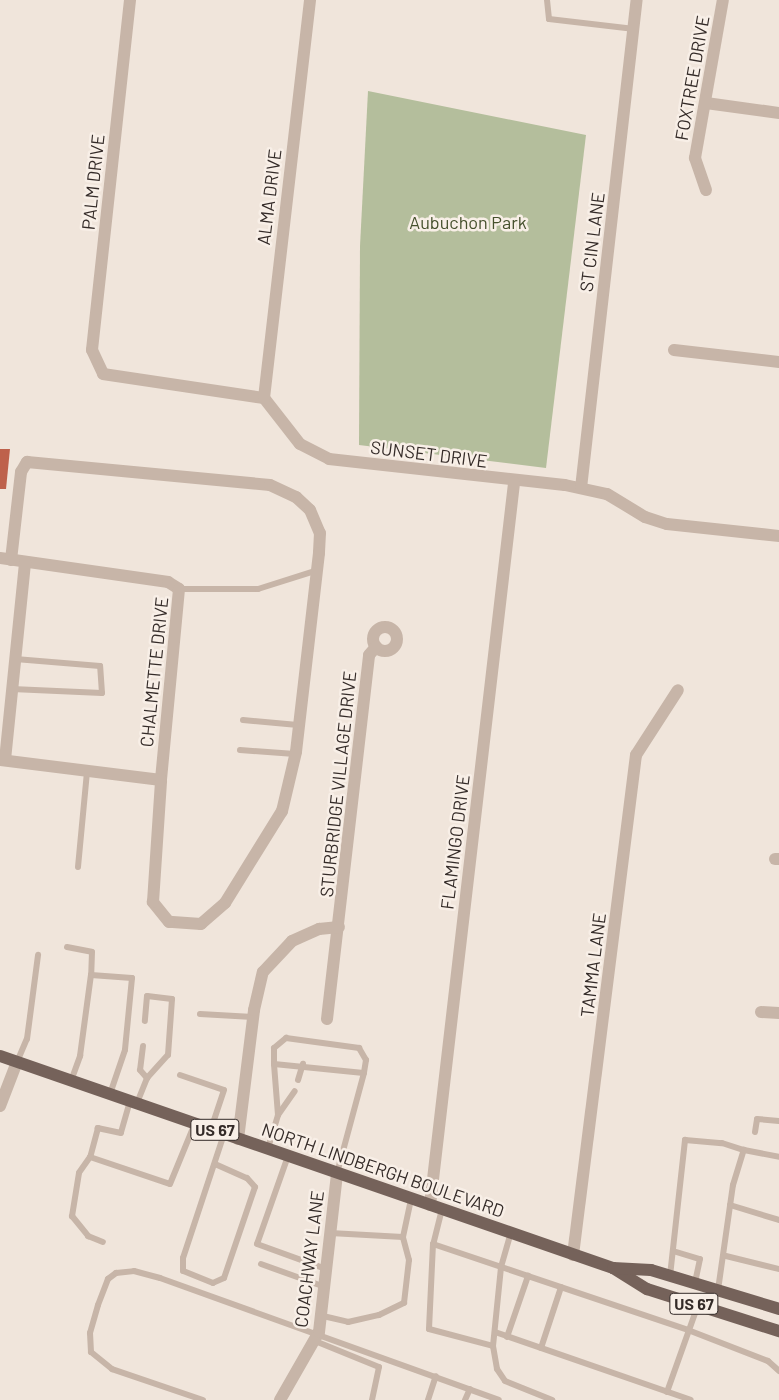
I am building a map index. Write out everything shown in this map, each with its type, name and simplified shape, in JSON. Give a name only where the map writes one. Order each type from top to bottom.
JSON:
[{"type":"main road","name":"NORTH LINDBERGH BOULEVARD","points":[[0,1056],[613,1268],[670,1276],[779,1309]]},
{"type":"main road","name":"NORTH LINDBERGH BOULEVARD","points":[[613,1268],[647,1289],[774,1329]]},
{"type":"main road","points":[[774,1329],[779,1338]]},
{"type":"street","name":"PALM DRIVE","points":[[130,0],[92,350],[97,367],[112,378],[264,398]]},
{"type":"street","name":"ALMA DRIVE","points":[[264,398],[310,0]]},
{"type":"street","name":"ST CIN LANE","points":[[581,488],[637,0]]},
{"type":"street","name":"FOXTREE DRIVE","points":[[706,190],[696,158],[722,0]]},
{"type":"street","points":[[706,103],[779,113]]},
{"type":"street","points":[[674,350],[779,362]]},
{"type":"street","name":"SUNSET DRIVE","points":[[264,398],[300,444],[329,459],[514,483],[581,488],[607,494],[645,517],[667,524],[779,536]]},
{"type":"street","name":"CHALMETTE DRIVE","points":[[27,462],[284,489],[310,510],[320,533],[295,754],[282,811],[257,859],[225,903],[201,924],[169,922],[153,902],[161,780],[179,589],[168,582],[6,559],[21,472],[27,462]]},
{"type":"street","name":"FLAMINGO DRIVE","points":[[436,1207],[514,483]]},
{"type":"street","points":[[25,562],[12,689],[2,760],[161,780]]},
{"type":"street","name":"STURBRIDGE VILLAGE DRIVE","points":[[327,1019],[369,655],[376,647]]},
{"type":"street","name":"TAMMA LANE","points":[[573,1255],[636,755],[678,690]]},
{"type":"street","points":[[238,1139],[257,989],[270,959],[306,934],[339,927]]},
{"type":"street","points":[[761,1012],[779,1014]]},
{"type":"street","points":[[0,1106],[17,1062]]},
{"type":"street","name":"COACHWAY LANE","points":[[280,1400],[317,1337],[323,1316],[337,1173]]},
{"type":"lane","points":[[547,0],[549,19],[634,29]]},
{"type":"lane","points":[[179,589],[258,589],[315,571]]},
{"type":"lane","points":[[12,689],[102,693],[100,666],[15,659]]},
{"type":"lane","points":[[243,720],[298,725]]},
{"type":"lane","points":[[240,750],[295,754]]},
{"type":"lane","points":[[78,867],[87,770]]},
{"type":"lane","points":[[67,946],[92,952],[91,975],[80,1056],[71,1081]]},
{"type":"lane","points":[[17,1062],[27,1039],[38,955]]},
{"type":"lane","points":[[91,975],[132,978],[125,1050],[110,1094]]},
{"type":"lane","points":[[103,1242],[88,1236],[72,1216],[79,1173],[90,1157],[98,1128],[121,1133],[133,1102],[147,1078],[168,1055],[172,999],[147,996],[145,1021]]},
{"type":"lane","points":[[200,1014],[253,1017]]},
{"type":"lane","points":[[278,1115],[274,1048],[286,1038],[359,1048],[366,1060],[364,1073],[337,1173]]},
{"type":"lane","points":[[143,1046],[140,1070],[147,1078]]},
{"type":"lane","points":[[274,1064],[303,1064],[364,1073]]},
{"type":"lane","points":[[298,1080],[303,1064]]},
{"type":"lane","points":[[180,1074],[224,1090],[211,1129]]},
{"type":"lane","points":[[268,1148],[278,1115],[295,1091]]},
{"type":"lane","points":[[755,1132],[757,1119],[779,1121]]},
{"type":"lane","points":[[90,1157],[170,1184],[194,1122]]},
{"type":"lane","points":[[215,1164],[253,1181],[255,1187],[224,1278],[213,1283],[183,1271],[183,1258],[224,1134]]},
{"type":"lane","points":[[670,1276],[685,1140],[722,1143],[744,1150],[779,1157]]},
{"type":"lane","points":[[718,1290],[726,1256],[730,1205],[744,1150]]},
{"type":"lane","points":[[288,1155],[257,1244],[328,1270]]},
{"type":"lane","points":[[323,1316],[348,1322],[379,1315],[404,1303],[409,1260],[403,1237],[411,1198]]},
{"type":"lane","points":[[730,1205],[779,1220]]},
{"type":"lane","points":[[436,1207],[429,1329],[493,1346]]},
{"type":"lane","points":[[330,1233],[403,1237]]},
{"type":"lane","points":[[511,1233],[501,1266],[493,1346],[497,1369],[506,1381],[552,1400]]},
{"type":"lane","points":[[434,1244],[688,1330],[768,1361],[779,1372]]},
{"type":"lane","points":[[673,1251],[700,1259],[695,1283]]},
{"type":"lane","points":[[726,1256],[779,1269]]},
{"type":"lane","points":[[261,1264],[326,1287]]},
{"type":"lane","points":[[203,1400],[112,1369],[91,1352],[90,1333],[98,1306],[108,1279],[116,1273],[146,1274],[317,1337],[436,1376],[499,1400]]},
{"type":"lane","points":[[507,1337],[528,1276]]},
{"type":"lane","points":[[541,1348],[561,1287]]},
{"type":"lane","points":[[667,1392],[698,1305]]},
{"type":"lane","points":[[495,1332],[691,1400]]},
{"type":"lane","points":[[317,1337],[379,1366],[372,1400]]},
{"type":"lane","points":[[428,1400],[436,1376]]},
{"type":"lane","points":[[466,1400],[470,1389]]},
{"type":"green space","name":"Aubuchon Park","points":[[368,91],[586,135],[546,468],[359,445],[360,246]]},
{"type":"building","points":[[0,449],[10,449],[6,489],[0,489]]}]
